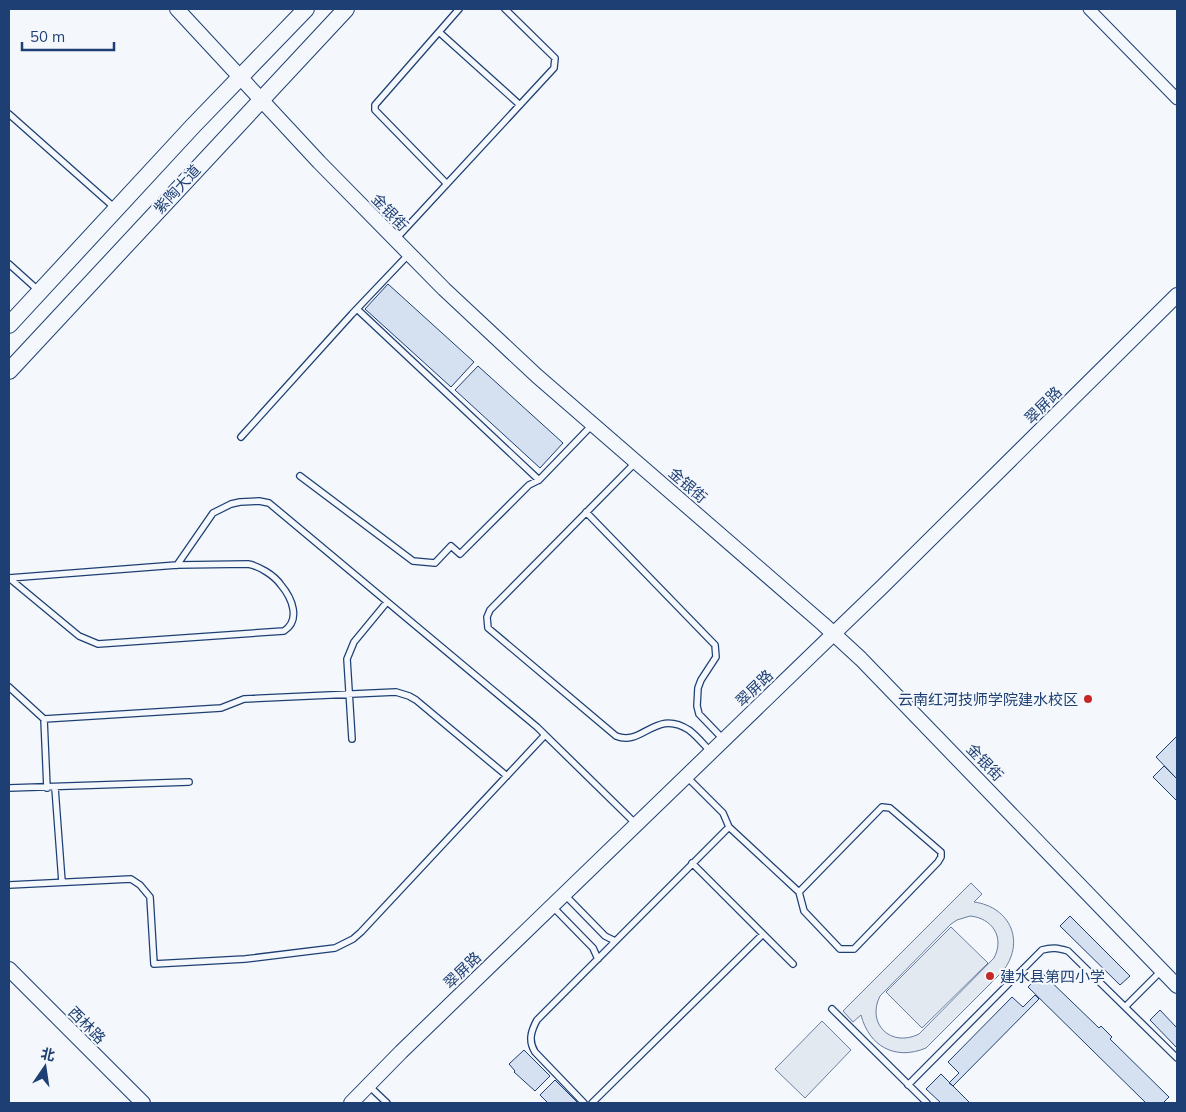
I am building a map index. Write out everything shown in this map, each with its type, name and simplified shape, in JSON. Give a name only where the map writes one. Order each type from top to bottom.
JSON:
[{"type":"main road","name":"紫陶大道","points":[[9,325],[240,77],[306,9]]},
{"type":"main road","name":"紫陶大道","points":[[9,372],[346,9]]},
{"type":"street","name":"金银街","points":[[177,9],[395,240],[512,354],[834,634],[894,691],[1177,986]]},
{"type":"street","points":[[1089,9],[1177,100]]},
{"type":"street","name":"翠屏路","points":[[351,1103],[408,1045],[834,634],[1177,295]]},
{"type":"street","name":"西林路","points":[[9,969],[143,1103]]},
{"type":"lane","points":[[447,184],[375,110],[376,105],[458,9]]},
{"type":"lane","points":[[395,240],[554,68],[555,58],[505,9]]},
{"type":"lane","points":[[439,32],[520,105]]},
{"type":"lane","points":[[9,114],[116,209]]},
{"type":"lane","points":[[241,437],[356,309],[409,254]]},
{"type":"lane","points":[[9,264],[40,291]]},
{"type":"lane","points":[[356,309],[539,480]]},
{"type":"lane","points":[[300,476],[413,561],[429,564],[434,563],[451,546],[460,554],[529,484],[539,480],[593,424]]},
{"type":"lane","points":[[636,462],[490,610],[488,628],[616,736],[634,737],[658,724],[677,725],[690,731],[711,752]]},
{"type":"lane","points":[[177,565],[213,513],[240,502],[259,501],[269,503],[545,735],[636,824]]},
{"type":"lane","points":[[586,512],[715,645],[716,657],[701,680],[698,688],[697,706],[699,714],[724,740]]},
{"type":"lane","points":[[248,564],[260,568],[281,584],[288,595],[294,612],[291,624],[284,631],[98,644],[79,636],[9,578],[38,575],[177,565],[248,564]]},
{"type":"lane","points":[[352,739],[347,659],[354,642],[387,602]]},
{"type":"lane","points":[[9,687],[44,719],[47,788]]},
{"type":"lane","points":[[44,719],[221,708],[244,699],[396,692],[409,696],[507,776]]},
{"type":"lane","points":[[9,885],[130,879],[140,885],[150,897],[154,964],[245,959],[334,948],[353,939],[361,932],[545,735]]},
{"type":"lane","points":[[686,776],[723,813],[730,827],[799,892],[804,911],[840,949],[854,949],[938,862],[941,852],[890,808],[882,807],[799,892]]},
{"type":"lane","points":[[9,788],[55,788],[189,782]]},
{"type":"lane","points":[[55,788],[62,882]]},
{"type":"lane","points":[[584,1103],[535,1052],[530,1040],[532,1028],[537,1020],[730,827]]},
{"type":"lane","points":[[692,864],[793,964]]},
{"type":"lane","points":[[564,894],[605,936],[615,941]]},
{"type":"lane","points":[[552,906],[593,948],[598,959]]},
{"type":"lane","points":[[592,1103],[763,934]]},
{"type":"lane","points":[[908,1085],[1042,950],[1056,948],[1068,951],[1177,1058]]},
{"type":"lane","points":[[1125,1007],[1162,970]]},
{"type":"lane","points":[[832,1009],[927,1103]]},
{"type":"lane","points":[[368,1085],[387,1103]]},
{"type":"shaded area","points":[[971,883],[982,894],[974,902],[987,905],[997,911],[1011,928],[1013,950],[1002,972],[926,1048],[904,1053],[885,1048],[870,1035],[861,1015],[853,1022],[843,1011]],"holes":[[[970,916],[985,920],[997,936],[998,943],[994,958],[919,1034],[909,1038],[899,1038],[891,1036],[884,1031],[876,1016],[880,996],[951,924]]]},
{"type":"shaded area","points":[[951,927],[988,963],[922,1028],[886,992]]},
{"type":"shaded area","points":[[822,1021],[851,1050],[805,1098],[775,1069]]},
{"type":"building","points":[[388,284],[474,362],[451,387],[365,309]]},
{"type":"building","points":[[478,366],[563,443],[540,468],[455,390]]},
{"type":"building","points":[[1177,736],[1177,776],[1176,778],[1156,757]]},
{"type":"building","points":[[1164,766],[1177,779],[1177,801],[1153,777]]},
{"type":"building","points":[[1070,916],[1130,976],[1120,985],[1060,926]]},
{"type":"building","points":[[1042,973],[1099,1028],[1101,1026],[1112,1037],[1110,1039],[1169,1097],[1163,1103],[1146,1103],[1028,987]]},
{"type":"building","points":[[1035,995],[1039,999],[953,1086],[949,1083],[959,1073],[948,1062],[1012,997],[1023,1007]]},
{"type":"building","points":[[1160,1010],[1177,1028],[1177,1048],[1150,1020]]},
{"type":"building","points":[[524,1050],[550,1076],[535,1091],[514,1072],[509,1064]]},
{"type":"building","points":[[941,1074],[970,1103],[941,1103],[926,1089]]},
{"type":"building","points":[[555,1080],[578,1103],[548,1103],[540,1095]]},
{"type":"place","name":"云南红河技师学院建水校区","points":[[1088,699]]},
{"type":"place","name":"建水县第四小学","points":[[990,976]]}]
